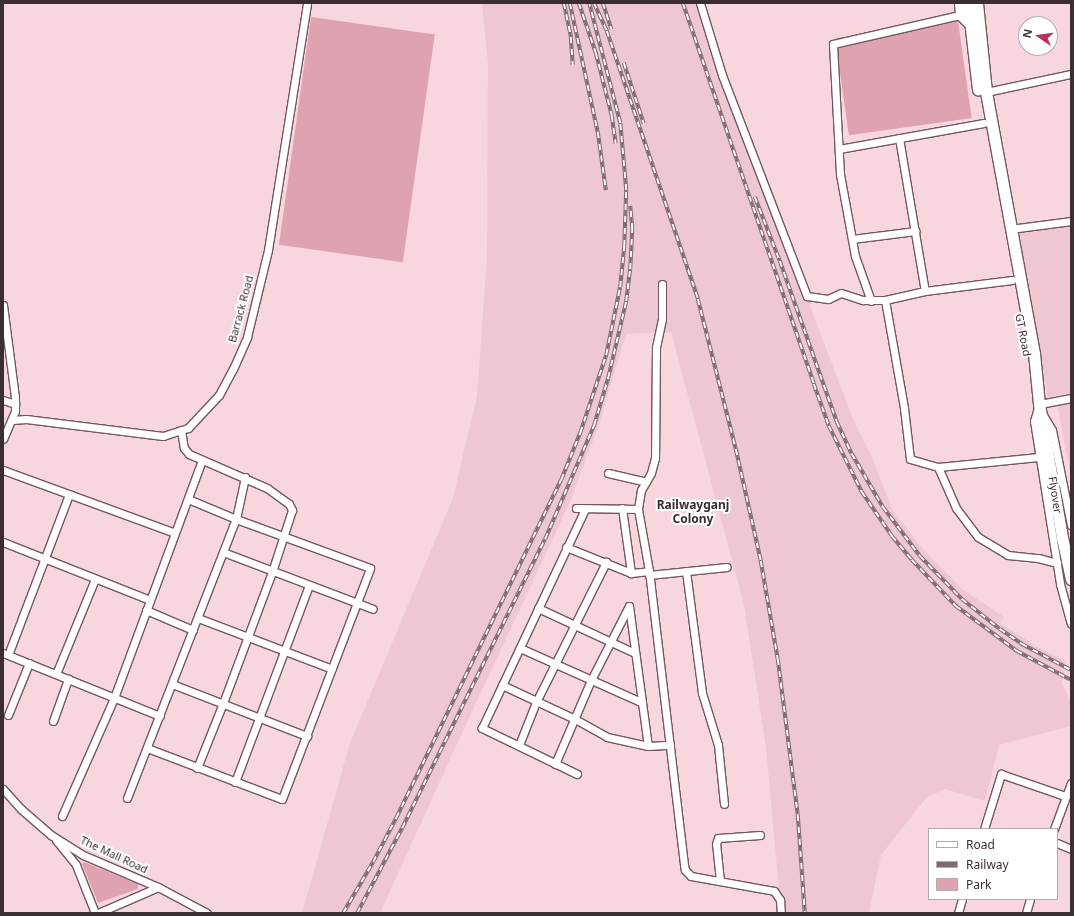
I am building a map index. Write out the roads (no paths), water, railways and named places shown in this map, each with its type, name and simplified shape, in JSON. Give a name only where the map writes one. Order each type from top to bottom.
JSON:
[{"type":"highway","name":"GT Road","points":[[972,8],[984,123],[1027,356],[1034,372]]},
{"type":"highway","name":"GT Road","points":[[982,93],[1034,353],[1034,372]]},
{"type":"highway","name":"Flyover","points":[[1034,372],[1062,537],[1071,579]]},
{"type":"main road","points":[[959,3],[972,8],[974,25]]},
{"type":"street","name":"Barrack Road","points":[[12,420],[26,419],[163,436],[188,428],[219,395],[233,369],[247,337],[268,250],[307,3]]},
{"type":"street","points":[[700,3],[722,75],[807,296],[828,299],[841,293],[871,301],[885,300],[925,291],[1012,280]]},
{"type":"street","points":[[871,301],[854,256],[840,174],[840,149],[833,44],[972,8]]},
{"type":"street","points":[[982,93],[1071,74]]},
{"type":"street","points":[[840,149],[984,123]]},
{"type":"street","points":[[898,138],[925,291]]},
{"type":"street","points":[[1010,229],[1071,221]]},
{"type":"street","points":[[852,239],[915,231]]},
{"type":"street","points":[[662,284],[663,314],[656,346],[655,458],[653,469],[641,490],[638,509],[649,573],[685,870],[691,876],[774,891],[780,900],[781,913]]},
{"type":"street","points":[[885,300],[904,408],[910,459],[938,467],[1039,457]]},
{"type":"street","points":[[3,305],[4,325],[12,370],[15,404],[12,420],[3,438]]},
{"type":"street","points":[[3,367],[12,370]]},
{"type":"street","points":[[1071,398],[1036,410],[1034,421],[1057,564],[1071,624]]},
{"type":"street","points":[[3,400],[15,404]]},
{"type":"street","points":[[1040,408],[1052,430],[1071,525]]},
{"type":"street","points":[[181,430],[184,448],[190,454],[267,488],[289,504],[292,510],[282,536],[272,572],[197,768]]},
{"type":"street","points":[[62,816],[114,698],[202,460]]},
{"type":"street","points":[[938,467],[956,508],[978,537],[1008,555],[1038,558],[1057,564]]},
{"type":"street","points":[[3,470],[175,533]]},
{"type":"street","points":[[608,473],[646,482]]},
{"type":"street","points":[[127,798],[236,519],[245,477]]},
{"type":"street","points":[[69,494],[45,559],[5,654],[160,716]]},
{"type":"street","points":[[147,748],[282,799],[370,568],[236,519],[188,499]]},
{"type":"street","points":[[576,508],[638,509]]},
{"type":"street","points":[[622,508],[631,573]]},
{"type":"street","points":[[576,774],[482,728],[585,509]]},
{"type":"street","points":[[3,542],[150,600]]},
{"type":"street","points":[[566,548],[606,562],[631,573],[686,571],[727,567]]},
{"type":"street","points":[[223,552],[356,604],[373,609]]},
{"type":"street","points":[[519,745],[536,702],[606,562]]},
{"type":"street","points":[[686,571],[702,694],[718,745],[724,804]]},
{"type":"street","points":[[56,674],[95,579]]},
{"type":"street","points":[[235,782],[261,718],[284,650],[309,585]]},
{"type":"street","points":[[555,764],[609,642],[629,606],[648,746]]},
{"type":"street","points":[[538,608],[635,653]]},
{"type":"street","points":[[146,610],[193,630]]},
{"type":"street","points":[[198,618],[332,669]]},
{"type":"street","points":[[520,648],[641,702]]},
{"type":"street","points":[[8,715],[29,663]]},
{"type":"street","points":[[53,721],[68,680]]},
{"type":"street","points":[[172,684],[307,736]]},
{"type":"street","points":[[502,685],[575,719],[608,737],[648,746],[670,744]]},
{"type":"street","points":[[984,828],[1001,774],[1065,796]]},
{"type":"street","points":[[1054,828],[1071,783]]},
{"type":"street","name":"The Mall Road","points":[[3,790],[21,809],[52,835],[83,855],[158,887],[207,913]]},
{"type":"street","points":[[52,835],[76,866],[95,913]]},
{"type":"street","points":[[720,881],[716,844],[718,838],[760,835]]},
{"type":"street","points":[[1058,843],[1071,849]]},
{"type":"street","points":[[98,913],[158,887]]},
{"type":"street","points":[[958,913],[962,900]]},
{"type":"street","points":[[1026,913],[1030,900]]},
{"type":"railway","points":[[564,3],[571,37],[573,65]]},
{"type":"railway","points":[[570,3],[598,132],[606,190]]},
{"type":"railway","points":[[579,3],[596,53],[612,116],[616,144]]},
{"type":"railway","points":[[343,913],[373,862],[396,818],[561,480],[580,433],[606,355],[620,287],[624,246],[626,190],[620,123],[589,3]]},
{"type":"railway","points":[[594,3],[607,31],[698,299],[736,449],[761,561],[778,659],[798,815],[805,913]]},
{"type":"railway","points":[[603,3],[612,30]]},
{"type":"railway","points":[[683,3],[829,426],[862,492],[892,536],[912,560],[956,606],[1017,651],[1071,680]]},
{"type":"railway","points":[[624,63],[644,124]]},
{"type":"railway","points":[[755,197],[780,261],[837,422],[852,454],[883,507],[920,556],[962,599],[1022,644],[1071,670]]},
{"type":"railway","points":[[357,913],[402,828],[545,539],[594,425],[608,378],[626,301],[630,269],[632,229],[630,206]]},
{"type":"district","name":"Railwayganj Colony","points":[[693,512]]}]
